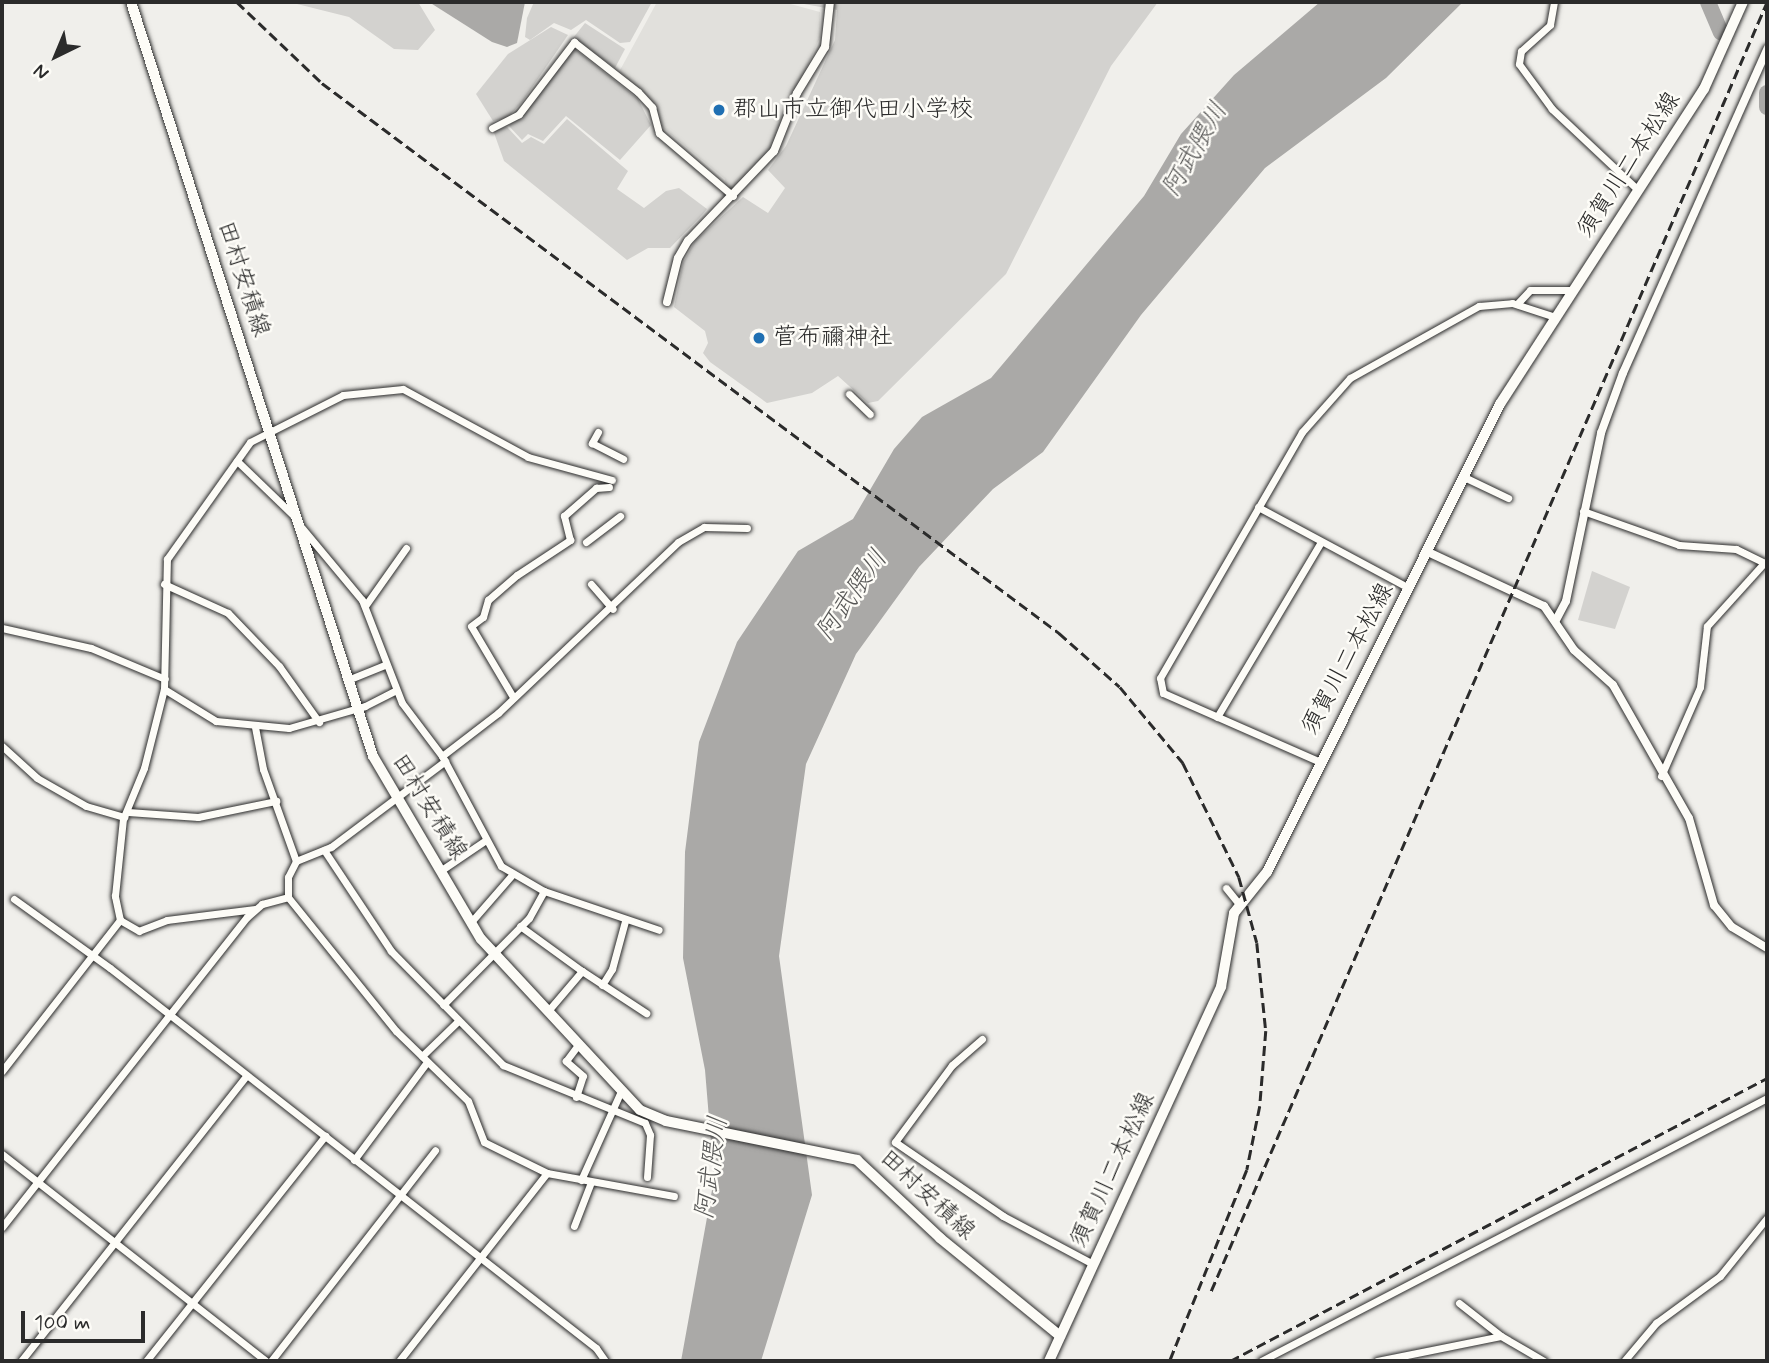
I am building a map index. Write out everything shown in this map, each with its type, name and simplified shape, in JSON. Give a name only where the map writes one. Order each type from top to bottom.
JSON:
[{"type":"main road","name":"田村安積線","points":[[131,2],[271,429],[373,756],[492,954],[621,1091],[646,1113],[692,1126],[814,1148],[865,1166],[940,1238],[1060,1335]]},
{"type":"main road","name":"須賀川二本松線","points":[[1049,1361],[1221,987],[1228,933],[1240,905],[1267,872],[1318,761],[1428,552],[1500,404],[1704,89],[1743,2]]},
{"type":"street","points":[[667,302],[678,258],[688,241],[774,151],[797,93],[825,47],[830,2]]},
{"type":"street","points":[[1554,2],[1550,25],[1521,51],[1519,66],[1552,109],[1638,190]]},
{"type":"street","points":[[492,128],[520,114],[566,47],[576,43],[638,92],[652,107],[659,133],[733,196]]},
{"type":"street","points":[[1556,620],[1566,601],[1601,433],[1627,362],[1767,49]]},
{"type":"street","points":[[1517,304],[1531,290],[1572,290]]},
{"type":"street","points":[[1318,761],[1163,693],[1159,681],[1302,432],[1359,370],[1468,310],[1517,304],[1555,317]]},
{"type":"street","points":[[2,1071],[120,920],[115,890],[126,814],[164,689],[164,584],[174,544],[250,442],[271,429],[356,390],[403,388],[528,457],[611,483],[596,488],[564,516],[570,540],[517,575],[488,600],[484,617],[471,626],[513,697]]},
{"type":"street","points":[[849,394],[870,414]]},
{"type":"street","points":[[598,432],[592,443],[622,458]]},
{"type":"street","points":[[237,461],[341,569],[365,606],[396,690],[443,759],[486,840],[511,876],[625,921],[659,930]]},
{"type":"street","points":[[1464,477],[1508,498]]},
{"type":"street","points":[[1258,507],[1409,588]]},
{"type":"street","points":[[1583,511],[1679,545],[1736,549],[1766,564],[1707,626],[1700,687],[1661,776]]},
{"type":"street","points":[[586,542],[620,516]]},
{"type":"street","points":[[674,1196],[547,1173],[488,1147],[478,1135],[468,1101],[425,1059],[288,897],[288,877],[296,862],[324,850],[399,798],[613,609],[684,538],[704,527],[747,528]]},
{"type":"street","points":[[1217,717],[1321,542]]},
{"type":"street","points":[[365,606],[407,548]]},
{"type":"street","points":[[1428,552],[1544,606],[1574,650],[1620,694],[1661,776],[1689,818],[1714,905],[1732,927],[1767,948]]},
{"type":"street","points":[[164,584],[228,613],[279,666],[319,722]]},
{"type":"street","points":[[591,584],[613,609]]},
{"type":"street","points":[[2,628],[92,648],[165,679]]},
{"type":"street","points":[[350,679],[386,665]]},
{"type":"street","points":[[164,689],[203,716],[256,727],[319,722],[396,690]]},
{"type":"street","points":[[256,727],[296,862]]},
{"type":"street","points":[[2,746],[37,778],[86,806],[126,814],[198,817],[276,801]]},
{"type":"street","points":[[443,869],[486,840]]},
{"type":"street","points":[[324,850],[386,943],[503,1065],[576,1097],[641,1120],[648,1129],[647,1177]]},
{"type":"street","points":[[471,922],[511,876]]},
{"type":"street","points":[[1226,888],[1240,905]]},
{"type":"street","points":[[443,1005],[520,926],[544,891]]},
{"type":"street","points":[[120,920],[143,931],[167,920],[255,909],[288,897]]},
{"type":"street","points":[[14,899],[93,955],[325,1136],[479,1260],[596,1348],[605,1361]]},
{"type":"street","points":[[2,1227],[255,909]]},
{"type":"street","points":[[601,985],[613,966],[625,921]]},
{"type":"street","points":[[520,926],[601,985],[646,1013]]},
{"type":"street","points":[[548,1011],[582,971]]},
{"type":"street","points":[[354,1160],[425,1059],[458,1021]]},
{"type":"street","points":[[982,1039],[952,1065],[895,1142],[1003,1216],[1093,1264]]},
{"type":"street","points":[[576,1097],[583,1076],[566,1061],[579,1044]]},
{"type":"street","points":[[21,1361],[246,1076]]},
{"type":"street","points":[[581,1180],[621,1091]]},
{"type":"street","points":[[1261,1361],[1767,1098]]},
{"type":"street","points":[[146,1361],[325,1136]]},
{"type":"street","points":[[271,1361],[435,1150]]},
{"type":"street","points":[[2,1154],[266,1361]]},
{"type":"street","points":[[399,1361],[547,1173]]},
{"type":"street","points":[[574,1226],[592,1182]]},
{"type":"street","points":[[1624,1361],[1656,1323],[1720,1276],[1767,1218]]},
{"type":"street","points":[[1459,1303],[1501,1336],[1544,1361]]},
{"type":"street","points":[[1377,1361],[1501,1336]]},
{"type":"shaded area","points":[[289,2],[418,2],[435,30],[418,50],[394,49],[349,17]]},
{"type":"shaded area","points":[[534,2],[652,2],[630,42],[620,43],[586,20],[571,30],[554,23],[530,40],[525,37],[527,18]]},
{"type":"shaded area","name":"郡山市立御代田小学校","points":[[657,2],[783,2],[820,12],[820,37],[772,147],[727,197],[725,179],[660,125],[646,96],[619,72]]},
{"type":"shaded area","points":[[793,2],[1158,2],[1111,66],[1006,274],[878,401],[868,403],[838,376],[812,393],[767,403],[710,362],[703,353],[708,343],[705,331],[674,307],[683,263],[695,241],[743,197],[768,213],[785,188],[768,170],[786,146],[835,40],[837,10]]},
{"type":"shaded area","points":[[585,23],[625,49],[615,68],[573,38]]},
{"type":"shaded area","points":[[551,27],[568,35],[522,102],[507,118],[493,121],[476,94],[508,54]]},
{"type":"shaded area","points":[[571,46],[638,99],[651,125],[620,160],[566,116],[543,141],[528,134],[522,140],[509,126]]},
{"type":"shaded area","points":[[567,119],[628,171],[617,189],[644,208],[666,191],[679,188],[707,209],[670,248],[648,248],[627,260],[504,161],[493,130],[507,127],[522,143],[531,137],[544,144]]},
{"type":"shaded area","points":[[1592,571],[1630,587],[1615,629],[1578,620]]},
{"type":"water","points":[[429,2],[525,2],[517,43],[507,47],[492,42]]},
{"type":"water","name":"阿武隈川","points":[[1320,2],[1463,2],[1386,78],[1265,168],[1141,315],[1043,452],[993,489],[919,567],[856,654],[806,764],[779,956],[812,1195],[761,1361],[681,1361],[714,1179],[705,1070],[683,958],[685,852],[699,742],[737,642],[798,551],[853,519],[894,449],[922,417],[991,378],[1144,196],[1181,134],[1234,75]]},
{"type":"waterway","points":[[1708,2],[1721,32]]},
{"type":"waterway","points":[[1767,93],[1767,107]]},
{"type":"railway","points":[[237,2],[322,83],[1059,633],[1120,687],[1183,763],[1239,877],[1257,943],[1266,1031],[1260,1106],[1247,1170],[1170,1361]]},
{"type":"railway","points":[[1211,1291],[1767,2]]},
{"type":"railway","points":[[1230,1361],[1767,1078]]},
{"type":"place","name":"郡山市立御代田小学校","points":[[719,110]]},
{"type":"place","name":"菅布禰神社","points":[[759,338]]}]
